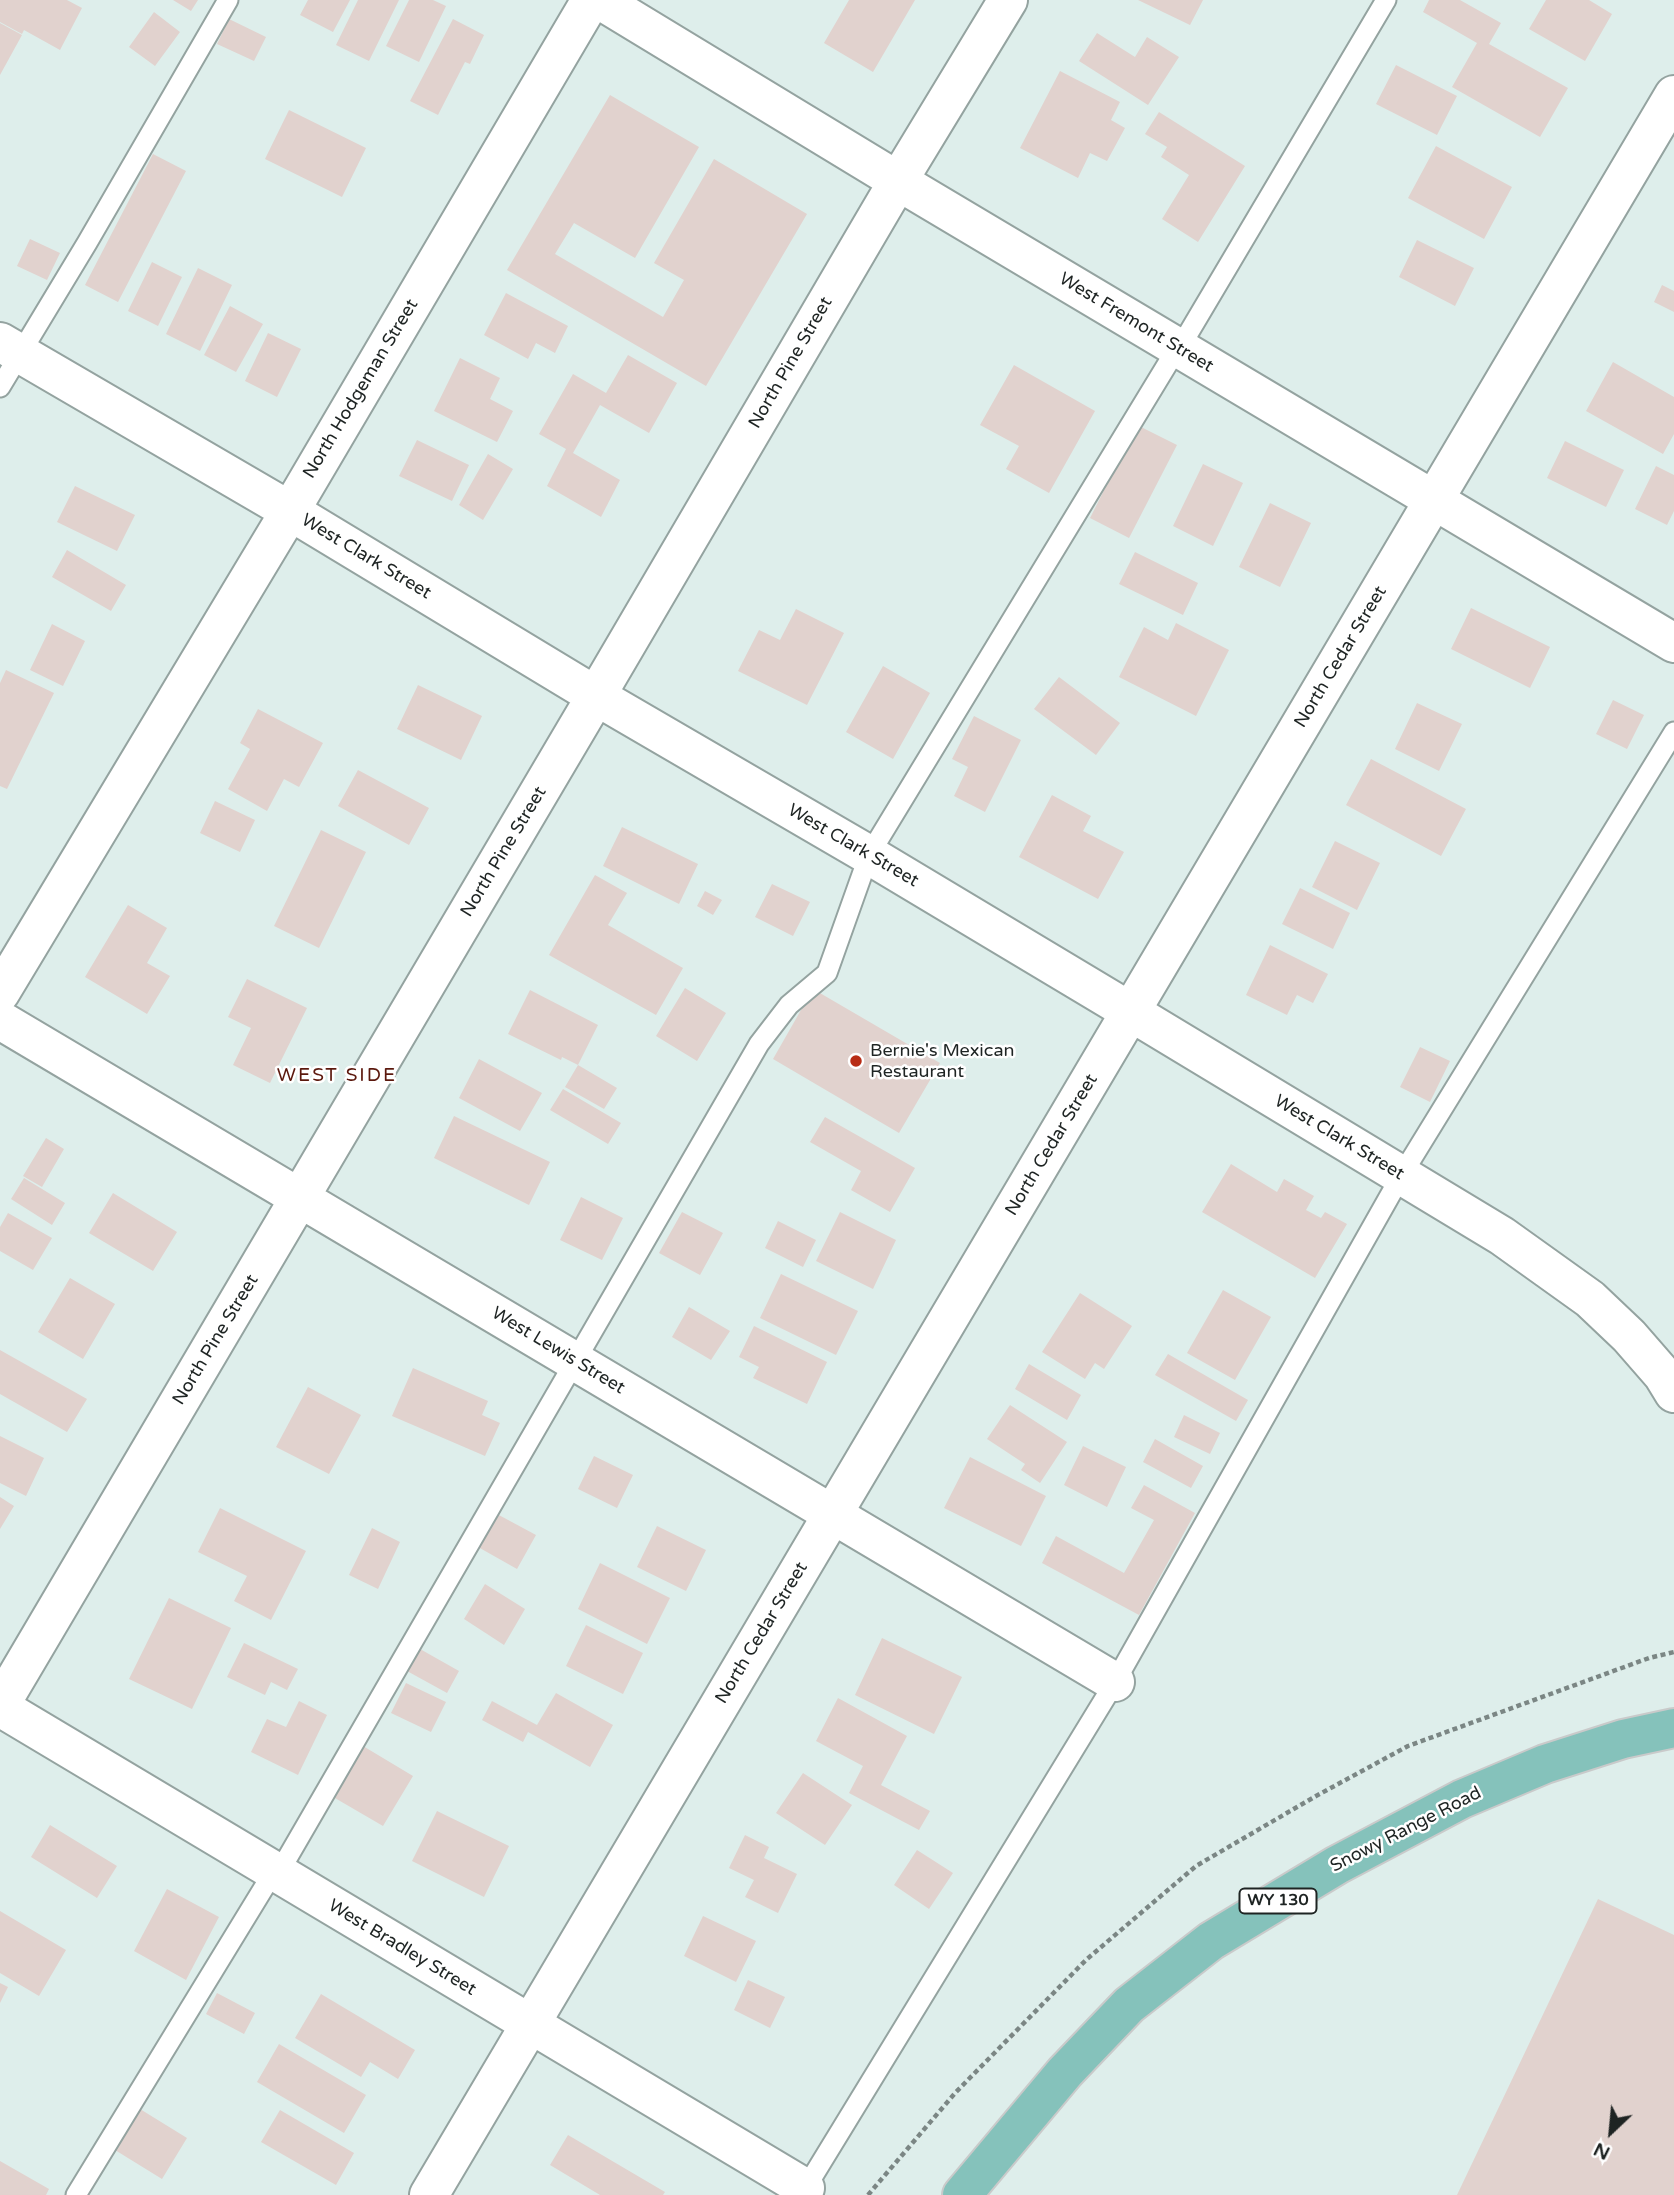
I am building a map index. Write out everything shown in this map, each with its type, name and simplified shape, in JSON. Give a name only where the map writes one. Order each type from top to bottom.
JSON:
[{"type":"main road","name":"Snowy Range Road","points":[[962,2195],[1065,2072],[1129,2005],[1211,1941],[1337,1865],[1462,1798],[1545,1764],[1623,1739],[1674,1728]]},
{"type":"street","name":"North Hodgeman Street","points":[[0,993],[290,511],[591,0]]},
{"type":"street","name":"West Fremont Street","points":[[600,0],[898,181],[1674,643]]},
{"type":"street","name":"North Pine Street","points":[[0,1706],[898,181],[1008,0]]},
{"type":"street","name":"North Cedar Street","points":[[429,2195],[1674,95]]},
{"type":"street","name":"West Clark Street","points":[[10,348],[869,855],[1502,1236],[1590,1299],[1629,1336],[1674,1393]]},
{"type":"street","name":"West Lewis Street","points":[[0,1020],[1115,1682]]},
{"type":"street","name":"West Bradley Street","points":[[0,1706],[803,2192]]},
{"type":"lane","points":[[0,387],[10,348],[228,0]]},
{"type":"lane","points":[[76,2195],[271,1876],[278,1874],[759,1044],[789,1005],[827,973],[869,855],[1179,349],[1386,0]]},
{"type":"lane","points":[[803,2192],[1115,1682],[1401,1176],[1674,732]]},
{"type":"building","points":[[0,0],[67,0],[82,8],[60,50],[24,30],[22,34],[0,22]]},
{"type":"building","points":[[173,0],[198,0],[191,11]]},
{"type":"building","points":[[308,0],[350,0],[333,32],[300,15]]},
{"type":"building","points":[[358,0],[399,0],[369,61],[336,45]]},
{"type":"building","points":[[409,0],[433,0],[446,6],[419,62],[386,46]]},
{"type":"building","points":[[849,0],[915,0],[873,72],[824,43]]},
{"type":"building","points":[[1138,0],[1203,0],[1190,25]]},
{"type":"building","points":[[1429,0],[1460,0],[1501,23],[1489,44],[1568,88],[1540,137],[1452,87],[1477,43],[1423,12]]},
{"type":"building","points":[[1546,0],[1589,0],[1612,14],[1585,61],[1529,29]]},
{"type":"building","points":[[154,12],[180,32],[155,66],[129,47]]},
{"type":"building","points":[[229,19],[266,37],[254,61],[217,44]]},
{"type":"building","points":[[453,19],[484,35],[470,64],[465,62],[438,115],[410,101]]},
{"type":"building","points":[[0,23],[22,35],[0,75]]},
{"type":"building","points":[[1097,33],[1135,57],[1147,37],[1179,57],[1148,105],[1079,61]]},
{"type":"building","points":[[1396,65],[1457,96],[1437,135],[1376,104]]},
{"type":"building","points":[[1060,71],[1120,102],[1111,120],[1125,128],[1107,161],[1090,153],[1078,178],[1020,148]]},
{"type":"building","points":[[610,95],[699,147],[635,258],[574,223],[555,254],[663,317],[684,280],[654,263],[714,159],[807,214],[706,386],[507,270]]},
{"type":"building","points":[[289,110],[366,148],[342,197],[265,159]]},
{"type":"building","points":[[1159,112],[1245,166],[1198,242],[1162,219],[1189,175],[1161,157],[1167,147],[1145,134]]},
{"type":"building","points":[[1436,146],[1512,187],[1484,239],[1408,198]]},
{"type":"building","points":[[153,154],[186,171],[118,302],[85,285]]},
{"type":"building","points":[[30,239],[60,253],[47,280],[17,266]]},
{"type":"building","points":[[1417,240],[1474,268],[1455,306],[1399,277]]},
{"type":"building","points":[[152,262],[182,277],[158,326],[128,311]]},
{"type":"building","points":[[198,268],[232,285],[200,351],[166,334]]},
{"type":"building","points":[[1662,285],[1674,291],[1674,312],[1654,302]]},
{"type":"building","points":[[506,293],[568,326],[555,353],[536,343],[528,359],[484,335]]},
{"type":"building","points":[[230,306],[263,324],[236,372],[204,355]]},
{"type":"building","points":[[268,333],[301,349],[277,397],[245,381]]},
{"type":"building","points":[[628,355],[677,383],[649,433],[600,405],[573,453],[620,480],[601,517],[547,486],[566,449],[539,434],[573,374],[606,393]]},
{"type":"building","points":[[460,358],[500,378],[490,399],[513,411],[497,442],[434,411]]},
{"type":"building","points":[[1613,362],[1674,397],[1674,434],[1663,454],[1586,411]]},
{"type":"building","points":[[1014,365],[1095,411],[1049,493],[1006,469],[1019,446],[980,425]]},
{"type":"building","points":[[1137,425],[1177,445],[1129,538],[1090,518]]},
{"type":"building","points":[[417,440],[469,465],[452,501],[399,476]]},
{"type":"building","points":[[1565,441],[1624,470],[1606,507],[1547,478]]},
{"type":"building","points":[[488,454],[513,469],[483,520],[459,505]]},
{"type":"building","points":[[1203,464],[1243,483],[1213,546],[1173,526]]},
{"type":"building","points":[[1656,466],[1674,475],[1674,511],[1667,525],[1635,509]]},
{"type":"building","points":[[75,486],[135,515],[117,551],[57,522]]},
{"type":"building","points":[[1270,503],[1311,523],[1280,587],[1239,567]]},
{"type":"building","points":[[67,550],[126,585],[111,611],[52,577]]},
{"type":"building","points":[[1135,552],[1198,583],[1183,615],[1119,584]]},
{"type":"building","points":[[1471,608],[1550,647],[1530,688],[1451,649]]},
{"type":"building","points":[[796,609],[844,633],[807,705],[738,671],[759,630],[780,640]]},
{"type":"building","points":[[1176,623],[1229,650],[1196,716],[1119,677],[1144,627],[1168,640]]},
{"type":"building","points":[[52,624],[85,641],[63,686],[30,670]]},
{"type":"building","points":[[883,666],[930,693],[893,759],[846,732]]},
{"type":"building","points":[[6,670],[54,693],[7,789],[0,786],[0,683]]},
{"type":"building","points":[[1059,677],[1120,723],[1096,755],[1034,709]]},
{"type":"building","points":[[418,685],[482,716],[461,760],[397,729]]},
{"type":"building","points":[[1613,700],[1644,715],[1627,749],[1596,734]]},
{"type":"building","points":[[1417,703],[1462,724],[1439,771],[1395,749]]},
{"type":"building","points":[[258,709],[323,743],[299,787],[284,779],[267,811],[228,789],[250,749],[240,743]]},
{"type":"building","points":[[974,716],[1021,740],[985,812],[954,796],[968,767],[952,759]]},
{"type":"building","points":[[1371,759],[1466,809],[1441,856],[1346,805]]},
{"type":"building","points":[[358,770],[429,808],[409,845],[338,806]]},
{"type":"building","points":[[1052,795],[1091,816],[1083,831],[1124,852],[1098,899],[1019,857]]},
{"type":"building","points":[[215,801],[255,820],[240,852],[200,833]]},
{"type":"building","points":[[622,827],[698,864],[679,904],[603,866]]},
{"type":"building","points":[[321,830],[366,852],[319,948],[274,926]]},
{"type":"building","points":[[1335,841],[1380,863],[1357,910],[1312,887]]},
{"type":"building","points":[[595,875],[627,893],[608,925],[683,968],[656,1015],[549,955]]},
{"type":"building","points":[[772,884],[810,902],[793,936],[755,917]]},
{"type":"building","points":[[1300,888],[1350,913],[1333,949],[1282,924]]},
{"type":"building","points":[[705,891],[722,900],[713,915],[697,906]]},
{"type":"building","points":[[128,905],[167,928],[147,963],[170,976],[147,1014],[85,977]]},
{"type":"building","points":[[1270,945],[1328,974],[1313,1003],[1297,995],[1287,1015],[1246,995]]},
{"type":"building","points":[[247,979],[307,1008],[270,1083],[233,1065],[251,1028],[228,1017]]},
{"type":"building","points":[[685,988],[726,1013],[697,1061],[656,1036]]},
{"type":"building","name":"Bernie's Mexican Restaurant","points":[[813,989],[940,1063],[899,1133],[773,1059]]},
{"type":"building","points":[[530,990],[598,1025],[578,1065],[562,1057],[561,1060],[508,1034]]},
{"type":"building","points":[[1420,1047],[1450,1061],[1430,1102],[1400,1087]]},
{"type":"building","points":[[479,1059],[542,1093],[520,1131],[459,1098]]},
{"type":"building","points":[[578,1065],[617,1088],[604,1109],[565,1087]]},
{"type":"building","points":[[563,1089],[621,1123],[608,1144],[550,1110]]},
{"type":"building","points":[[454,1116],[550,1162],[529,1205],[434,1158]]},
{"type":"building","points":[[825,1117],[915,1168],[890,1212],[851,1190],[861,1171],[810,1142]]},
{"type":"building","points":[[46,1138],[64,1149],[42,1187],[23,1176]]},
{"type":"building","points":[[1231,1164],[1277,1192],[1284,1179],[1314,1196],[1306,1210],[1321,1218],[1325,1212],[1347,1224],[1315,1278],[1202,1212]]},
{"type":"building","points":[[24,1178],[65,1203],[52,1225],[11,1199]]},
{"type":"building","points":[[113,1193],[177,1232],[153,1271],[89,1233]]},
{"type":"building","points":[[581,1197],[623,1218],[602,1260],[560,1240]]},
{"type":"building","points":[[682,1212],[723,1233],[700,1275],[659,1253]]},
{"type":"building","points":[[840,1212],[896,1240],[873,1289],[816,1261]]},
{"type":"building","points":[[8,1213],[52,1238],[33,1270],[0,1251],[0,1227]]},
{"type":"building","points":[[778,1221],[816,1240],[803,1267],[765,1248]]},
{"type":"building","points":[[781,1274],[858,1311],[836,1355],[760,1318]]},
{"type":"building","points":[[70,1278],[115,1304],[83,1359],[38,1332]]},
{"type":"building","points":[[1223,1290],[1271,1317],[1235,1380],[1187,1353]]},
{"type":"building","points":[[1080,1293],[1132,1326],[1104,1369],[1095,1363],[1085,1379],[1042,1352]]},
{"type":"building","points":[[689,1307],[730,1331],[711,1360],[672,1337]]},
{"type":"building","points":[[754,1326],[827,1362],[807,1404],[753,1378],[759,1367],[739,1357]]},
{"type":"building","points":[[0,1350],[87,1399],[67,1432],[0,1394]]},
{"type":"building","points":[[1168,1354],[1248,1400],[1236,1421],[1155,1375]]},
{"type":"building","points":[[1029,1364],[1081,1395],[1067,1420],[1015,1389]]},
{"type":"building","points":[[413,1368],[488,1401],[482,1415],[500,1423],[485,1456],[392,1416]]},
{"type":"building","points":[[308,1387],[361,1415],[329,1474],[276,1447]]},
{"type":"building","points":[[1010,1405],[1067,1442],[1040,1483],[1021,1470],[1025,1464],[987,1439]]},
{"type":"building","points":[[1184,1415],[1220,1433],[1210,1454],[1174,1437]]},
{"type":"building","points":[[0,1436],[44,1458],[26,1496],[0,1483]]},
{"type":"building","points":[[1155,1439],[1203,1466],[1191,1488],[1143,1462]]},
{"type":"building","points":[[1083,1446],[1126,1467],[1107,1507],[1064,1485]]},
{"type":"building","points":[[594,1456],[633,1475],[617,1508],[578,1489]]},
{"type":"building","points":[[970,1457],[1046,1496],[1021,1546],[944,1508]]},
{"type":"building","points":[[1144,1485],[1195,1513],[1139,1615],[1042,1563],[1056,1536],[1124,1573],[1154,1520],[1131,1508]]},
{"type":"building","points":[[0,1497],[14,1506],[0,1529]]},
{"type":"building","points":[[220,1508],[306,1551],[271,1620],[234,1601],[247,1576],[198,1552]]},
{"type":"building","points":[[497,1514],[536,1535],[517,1569],[478,1547]]},
{"type":"building","points":[[657,1526],[706,1550],[686,1591],[637,1567]]},
{"type":"building","points":[[372,1528],[400,1542],[378,1589],[349,1575]]},
{"type":"building","points":[[600,1563],[670,1598],[647,1644],[578,1609]]},
{"type":"building","points":[[485,1584],[525,1609],[504,1645],[464,1619]]},
{"type":"building","points":[[169,1598],[231,1628],[192,1709],[129,1679]]},
{"type":"building","points":[[586,1625],[643,1653],[623,1694],[566,1666]]},
{"type":"building","points":[[882,1638],[962,1677],[934,1734],[855,1695]]},
{"type":"building","points":[[244,1643],[298,1669],[287,1690],[271,1682],[265,1695],[227,1677]]},
{"type":"building","points":[[420,1649],[459,1671],[447,1693],[407,1671]]},
{"type":"building","points":[[406,1683],[446,1702],[431,1732],[391,1713]]},
{"type":"building","points":[[556,1693],[613,1725],[590,1767],[528,1732],[523,1742],[482,1720],[492,1701],[537,1725]]},
{"type":"building","points":[[838,1698],[907,1736],[881,1785],[930,1811],[919,1830],[849,1793],[863,1766],[816,1741]]},
{"type":"building","points":[[299,1701],[327,1715],[298,1775],[251,1752],[267,1719],[286,1727]]},
{"type":"building","points":[[358,1743],[413,1776],[383,1826],[328,1794]]},
{"type":"building","points":[[803,1773],[852,1805],[825,1845],[776,1813]]},
{"type":"building","points":[[437,1811],[509,1846],[484,1897],[412,1861]]},
{"type":"building","points":[[50,1825],[117,1866],[97,1898],[31,1857]]},
{"type":"building","points":[[745,1835],[769,1847],[764,1858],[797,1874],[778,1913],[745,1897],[754,1880],[729,1868]]},
{"type":"building","points":[[917,1850],[953,1873],[929,1909],[894,1885]]},
{"type":"building","points":[[167,1889],[219,1917],[186,1980],[134,1951]]},
{"type":"building","points":[[1598,1899],[1674,1935],[1674,2195],[1457,2195]]},
{"type":"building","points":[[0,1911],[66,1950],[39,1996],[0,1973]]},
{"type":"building","points":[[703,1916],[756,1941],[736,1982],[684,1956]]},
{"type":"building","points":[[748,1980],[785,1997],[770,2028],[734,2010]]},
{"type":"building","points":[[0,1983],[8,1987],[0,2003]]},
{"type":"building","points":[[217,1993],[255,2013],[244,2034],[206,2014]]},
{"type":"building","points":[[321,1994],[415,2050],[398,2079],[370,2062],[361,2077],[295,2038]]},
{"type":"building","points":[[279,2044],[366,2095],[344,2133],[257,2082]]},
{"type":"building","points":[[140,2109],[187,2138],[162,2179],[115,2150]]},
{"type":"building","points":[[280,2110],[354,2153],[336,2185],[261,2142]]},
{"type":"building","points":[[568,2135],[665,2192],[663,2195],[600,2195],[550,2165]]},
{"type":"building","points":[[0,2161],[49,2189],[46,2195],[0,2195]]},
{"type":"place","name":"Bernie's Mexican Restaurant","points":[[856,1061]]},
{"type":"district","name":"WEST SIDE","points":[[337,1076]]}]
